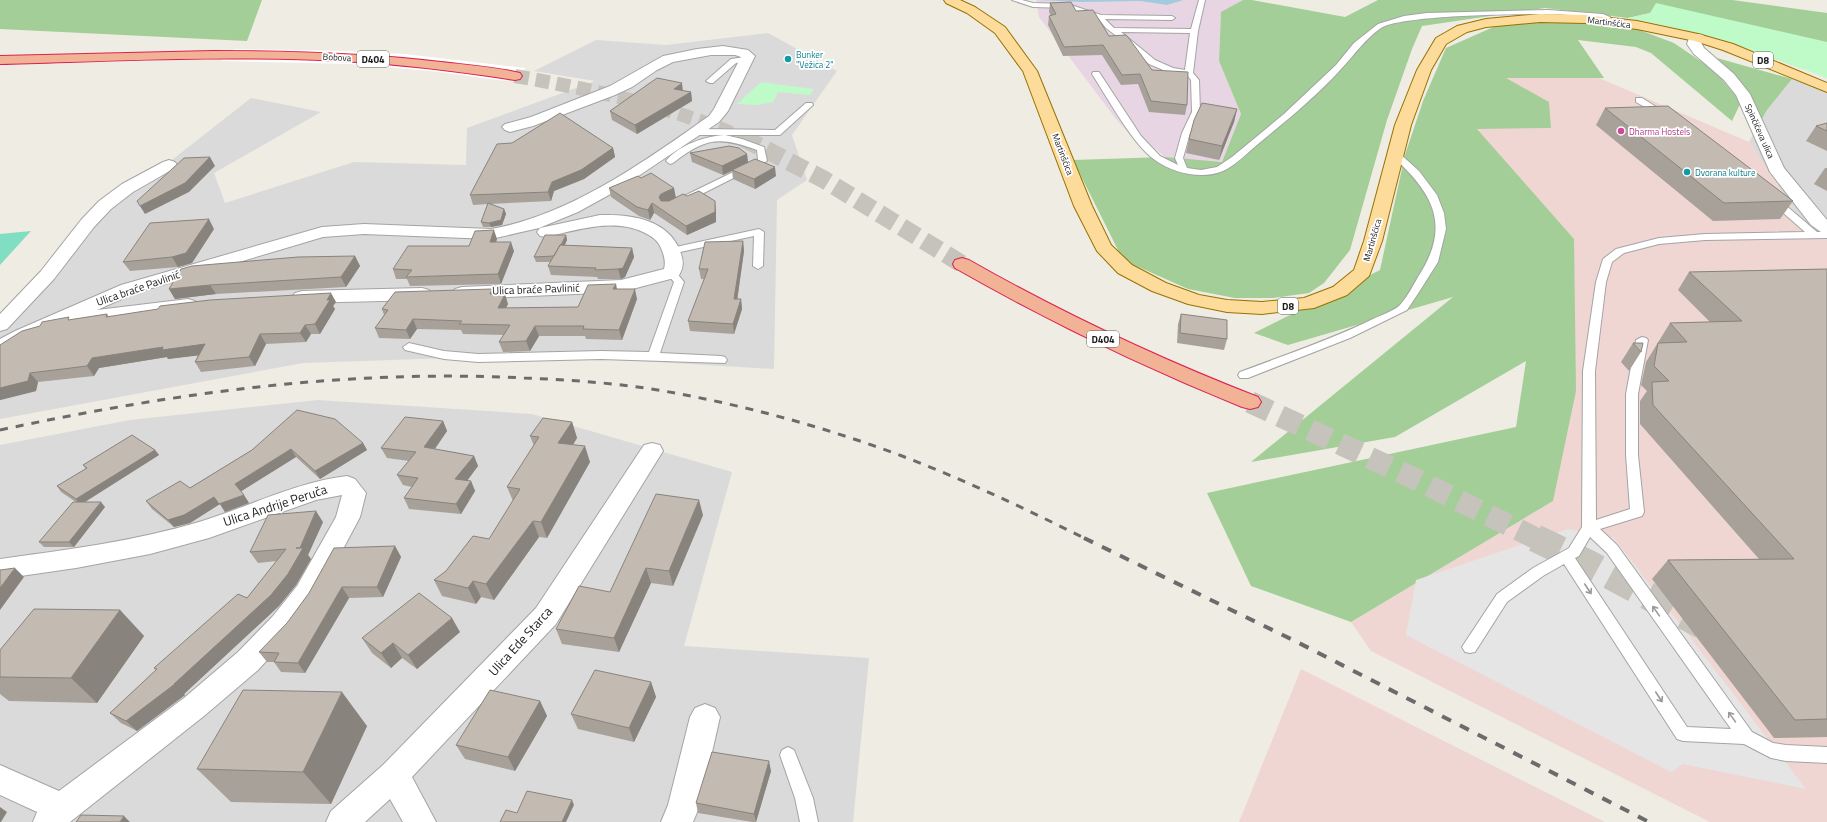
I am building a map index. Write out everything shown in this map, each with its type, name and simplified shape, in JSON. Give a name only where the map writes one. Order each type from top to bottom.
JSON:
[{"type":"highway","name":"Bobova","points":[[0,60],[230,55],[305,56],[377,60],[454,67],[515,76]]},
{"type":"highway","name":"D404","points":[[962,264],[1038,307],[1094,335],[1155,363],[1250,402]]},
{"type":"main road","name":"Martinšćica","points":[[950,0],[971,10],[1000,30],[1030,71],[1083,206],[1103,247],[1126,269],[1159,287],[1195,300],[1226,306],[1262,308],[1307,304],[1340,291],[1362,272],[1373,241],[1403,125],[1424,70],[1434,51],[1441,42],[1451,35],[1472,26],[1518,19],[1565,18],[1610,21],[1660,29],[1698,38]]},
{"type":"main road","name":"D8","points":[[1698,38],[1745,53],[1827,88]]},
{"type":"street","name":"Spinčićeva ulica","points":[[1698,38],[1694,41],[1696,47],[1707,59],[1729,77],[1743,94],[1754,116],[1776,169],[1818,221],[1820,232]]},
{"type":"street","points":[[510,127],[538,119],[627,84],[669,58],[711,51],[730,51],[744,52],[748,56],[746,59]]},
{"type":"street","name":"Ulica braće Pavlinić","points":[[0,348],[22,335],[54,320],[128,289],[161,278],[322,232],[364,229],[472,234],[508,232],[530,226],[569,211],[696,137],[721,111],[746,59]]},
{"type":"street","points":[[0,325],[32,293],[91,219],[104,206],[134,184],[169,165]]},
{"type":"street","name":"Ulica braće Pavlinić","points":[[508,232],[519,236],[528,236],[591,222],[618,219],[636,222],[654,231],[664,239],[671,251]]},
{"type":"street","points":[[671,251],[674,260],[674,269],[671,273]]},
{"type":"street","name":"Ulica braće Pavlinić","points":[[284,298],[621,286],[671,273]]},
{"type":"street","name":"Ulica braće Pavlinić","points":[[54,320],[209,303]]},
{"type":"street","name":"Ulica Ede Starca","points":[[342,822],[394,775],[546,616],[652,452]]},
{"type":"street","name":"Ulica Andrije Peruča","points":[[0,569],[99,555],[151,545],[200,531],[314,491],[336,486],[347,485],[354,493],[348,517],[306,594],[283,624],[248,661],[194,707],[56,815],[0,780]]},
{"type":"street","points":[[677,822],[684,805],[705,717]]},
{"type":"street","points":[[394,775],[420,822]]},
{"type":"lane","points":[[1015,0],[1033,5],[1068,6],[1100,18],[1172,18]]},
{"type":"lane","points":[[1189,73],[1194,31],[1202,0]]},
{"type":"lane","points":[[1096,74],[1138,138],[1157,158],[1176,168],[1201,173],[1220,169],[1235,159],[1288,116],[1339,67],[1357,45],[1380,25],[1404,18],[1427,15],[1540,12],[1575,13],[1603,16],[1608,18],[1610,21]]},
{"type":"lane","points":[[1100,18],[1112,30],[1152,62],[1171,70],[1189,73],[1195,80],[1196,112],[1186,133],[1179,158],[1184,170]]},
{"type":"lane","points":[[1112,30],[1194,31]]},
{"type":"lane","points":[[710,81],[734,61],[746,59]]},
{"type":"lane","points":[[1639,100],[1672,119]]},
{"type":"lane","points":[[696,137],[776,133],[809,104]]},
{"type":"lane","points":[[670,160],[692,146],[696,137]]},
{"type":"lane","points":[[674,204],[763,160],[761,149],[747,144],[725,138],[696,137]]},
{"type":"lane","points":[[1244,375],[1346,336],[1403,308],[1414,292],[1433,262],[1442,229],[1439,213],[1432,195],[1416,173],[1395,154]]},
{"type":"lane","points":[[1769,194],[1792,217],[1827,235]]},
{"type":"lane","points":[[671,251],[759,232],[758,266]]},
{"type":"lane","points":[[1470,647],[1502,598],[1538,572],[1574,552],[1589,527],[1588,371],[1601,282],[1607,261],[1620,251],[1659,241],[1820,232]]},
{"type":"lane","points":[[653,356],[679,282],[671,273]]},
{"type":"lane","points":[[1589,527],[1637,512],[1632,455],[1632,394],[1642,340]]},
{"type":"lane","points":[[409,347],[444,355],[478,358],[601,355],[721,360]]},
{"type":"lane","points":[[1589,527],[1612,549],[1746,737]]},
{"type":"lane","points":[[1566,556],[1684,734],[1746,737],[1771,750],[1786,753],[1827,755]]},
{"type":"lane","points":[[788,755],[804,798],[810,822]]},
{"type":"shaded area","points":[[1036,0],[1139,1],[1167,5],[1184,0],[1243,0],[1221,13],[1219,61],[1241,114],[1222,162],[1182,160],[1165,157],[1143,138],[1133,138],[1116,119],[1039,17]]},
{"type":"shaded area","points":[[768,33],[837,71],[792,135],[807,180],[777,200],[774,369],[537,355],[303,363],[0,419],[0,332],[45,281],[94,221],[251,98],[321,112],[214,173],[225,203],[354,162],[466,165],[467,128],[595,81],[534,71],[596,40],[666,45]]},
{"type":"shaded area","points":[[1505,78],[1599,78],[1749,142],[1801,221],[1827,240],[1827,822],[1710,822],[1371,651],[1351,622],[1553,501],[1574,240],[1476,129]]},
{"type":"shaded area","points":[[1792,79],[1827,93],[1827,240],[1801,221],[1749,142],[1767,110]]},
{"type":"shaded area","points":[[318,400],[532,414],[732,472],[684,646],[869,658],[853,822],[0,822],[0,445],[130,420]]},
{"type":"shaded area","points":[[1568,529],[1614,538],[1806,789],[1683,764],[1671,772],[1406,635],[1416,580]]},
{"type":"shaded area","points":[[1301,669],[1605,822],[1239,822]]},
{"type":"green space","points":[[0,0],[262,0],[247,41],[0,29]]},
{"type":"green space","points":[[1243,0],[1252,0],[1345,17],[1378,0],[1732,0],[1827,13],[1827,70],[1804,69],[1762,54],[1765,37],[1650,13],[1628,18],[1545,8],[1422,26],[1412,49],[1387,120],[1350,250],[1324,283],[1309,293],[1273,298],[1235,298],[1188,289],[1123,260],[1073,160],[1165,157],[1222,162],[1241,114],[1219,61],[1221,12]]},
{"type":"green space","points":[[1656,3],[1827,42],[1827,78],[1729,43],[1679,29],[1628,18],[1650,13]]},
{"type":"green space","points":[[1563,21],[1634,28],[1674,43],[1715,71],[1741,102],[1732,121],[1651,53],[1636,47],[1578,40],[1604,78],[1506,78],[1549,102],[1551,128],[1477,129],[1574,239],[1576,391],[1553,501],[1351,622],[1251,586],[1207,493],[1516,427],[1526,361],[1395,437],[1251,462],[1453,297],[1288,345],[1254,333],[1380,270],[1405,155],[1423,101],[1446,48],[1498,25]]},
{"type":"green space","points":[[1717,58],[1792,79],[1767,110],[1762,119],[1743,88]]},
{"type":"green space","points":[[761,82],[814,89],[810,95],[778,92],[773,102],[758,105],[737,104]]},
{"type":"green space","points":[[31,231],[0,265],[0,234]]},
{"type":"water","points":[[1038,0],[1184,0],[1167,5],[1139,1],[1084,2]]},
{"type":"pier","points":[[234,49],[346,51],[405,54],[526,68],[506,81],[431,71],[350,64],[221,61]]},
{"type":"building","points":[[1071,2],[1076,11],[1093,10],[1109,36],[1126,35],[1152,70],[1188,72],[1187,105],[1151,101],[1140,74],[1122,75],[1103,45],[1064,47],[1049,16],[1056,14],[1050,3]]},
{"type":"building","points":[[657,78],[682,83],[674,89],[691,92],[635,125],[610,111]]},
{"type":"building","points":[[1202,103],[1237,109],[1222,146],[1189,139],[1194,120]]},
{"type":"building","points":[[1668,106],[1793,201],[1724,203],[1605,108]]},
{"type":"building","points":[[560,113],[613,148],[581,170],[552,182],[548,192],[470,195],[497,144],[512,143]]},
{"type":"building","points":[[1827,123],[1827,131],[1816,126]]},
{"type":"building","points":[[729,146],[739,148],[747,154],[722,166],[690,153]]},
{"type":"building","points":[[210,157],[185,183],[140,206],[137,201],[184,158]]},
{"type":"building","points":[[755,159],[775,167],[754,179],[732,170]]},
{"type":"building","points":[[651,173],[674,188],[661,194],[659,197],[661,201],[669,201],[683,194],[687,196],[699,191],[715,201],[715,212],[686,226],[652,203],[648,210],[637,207],[609,188],[638,176],[641,178]]},
{"type":"building","points":[[488,203],[504,209],[501,220],[489,223],[481,222]]},
{"type":"building","points":[[209,219],[186,253],[172,257],[123,262],[150,223]]},
{"type":"building","points":[[494,230],[490,242],[511,242],[498,274],[406,277],[412,270],[393,269],[408,246],[469,246],[475,231]]},
{"type":"building","points":[[545,235],[566,235],[554,256],[534,257]]},
{"type":"building","points":[[743,241],[734,299],[741,299],[733,324],[688,321],[708,269],[699,269],[705,242]]},
{"type":"building","points":[[560,245],[632,248],[623,268],[595,270],[596,268],[548,266]]},
{"type":"building","points":[[355,256],[341,277],[169,289],[181,269],[192,266],[298,257]]},
{"type":"building","points":[[1827,269],[1827,719],[1795,720],[1668,560],[1794,559],[1653,405],[1652,382],[1669,381],[1654,366],[1658,343],[1687,342],[1670,323],[1742,321],[1689,272]]},
{"type":"building","points":[[616,284],[613,289],[635,289],[619,330],[583,329],[584,326],[535,326],[526,341],[499,342],[510,325],[459,324],[462,321],[413,319],[406,330],[375,328],[388,310],[382,309],[395,292],[492,289],[490,294],[505,294],[498,308],[578,307],[588,285]]},
{"type":"building","points":[[331,293],[327,300],[330,300],[315,324],[305,325],[300,333],[260,334],[249,357],[195,362],[205,344],[162,350],[163,347],[92,358],[87,366],[30,373],[28,381],[0,388],[0,345],[22,331],[40,326],[42,322],[69,317],[68,320],[107,314],[106,317],[158,309],[160,306],[210,300]]},
{"type":"building","points":[[1181,314],[1227,320],[1227,339],[1180,333]]},
{"type":"building","points":[[1633,343],[1643,343],[1641,352]]},
{"type":"building","points":[[297,410],[335,419],[363,443],[315,471],[291,449],[235,484],[244,495],[219,504],[214,497],[184,515],[168,520],[146,501],[180,481],[190,488],[252,450]]},
{"type":"building","points":[[405,417],[443,421],[424,447],[474,456],[455,479],[471,481],[456,504],[404,498],[418,478],[397,475],[416,452],[381,448]]},
{"type":"building","points":[[543,418],[572,422],[558,443],[585,446],[541,522],[533,521],[486,584],[473,581],[468,588],[434,580],[446,571],[473,536],[489,539],[520,489],[507,487],[539,437],[530,436]]},
{"type":"building","points":[[132,435],[155,450],[76,499],[57,486],[87,468],[83,465]]},
{"type":"building","points":[[656,494],[699,500],[669,571],[646,568],[614,638],[556,629],[579,586],[610,592]]},
{"type":"building","points":[[73,502],[101,502],[69,542],[39,542]]},
{"type":"building","points":[[316,511],[300,548],[303,548],[288,574],[271,595],[175,684],[126,721],[110,713],[157,669],[154,668],[238,594],[247,598],[286,549],[250,552],[268,515]]},
{"type":"building","points":[[395,546],[377,587],[342,587],[298,663],[274,662],[279,653],[259,652],[287,623],[309,593],[334,548]]},
{"type":"building","points":[[15,568],[0,588],[0,570]]},
{"type":"building","points":[[419,593],[452,618],[408,655],[393,643],[381,653],[362,638]]},
{"type":"building","points":[[34,609],[120,610],[71,678],[0,677],[0,650]]},
{"type":"building","points":[[595,670],[651,682],[629,728],[571,714]]},
{"type":"building","points":[[243,690],[342,692],[303,772],[197,769]]},
{"type":"building","points":[[490,690],[540,701],[508,757],[456,745]]},
{"type":"building","points":[[712,752],[769,761],[754,814],[696,803]]},
{"type":"building","points":[[527,791],[572,800],[562,822],[500,822],[506,810],[517,813]]},
{"type":"building","points":[[81,815],[124,816],[120,822],[76,822]]},
{"type":"tunnel","points":[[515,76],[632,100],[689,117],[745,139]]},
{"type":"tunnel","points":[[745,139],[823,179],[962,264]]},
{"type":"tunnel","points":[[1250,402],[1411,477],[1537,539]]},
{"type":"tunnel","points":[[1535,538],[1589,564],[1702,625]]},
{"type":"railway","points":[[0,430],[130,405],[195,395],[325,381],[391,377],[457,376],[583,381],[661,391],[708,400],[820,428],[875,446],[949,475],[1086,539]]},
{"type":"railway","points":[[1084,538],[1297,642],[1649,822]]},
{"type":"place","name":"Bunker \"Vežica 2\"","points":[[788,59]]},
{"type":"place","name":"Dharma Hostels","points":[[1621,131]]},
{"type":"place","name":"Dvorana kulture","points":[[1687,172]]}]
